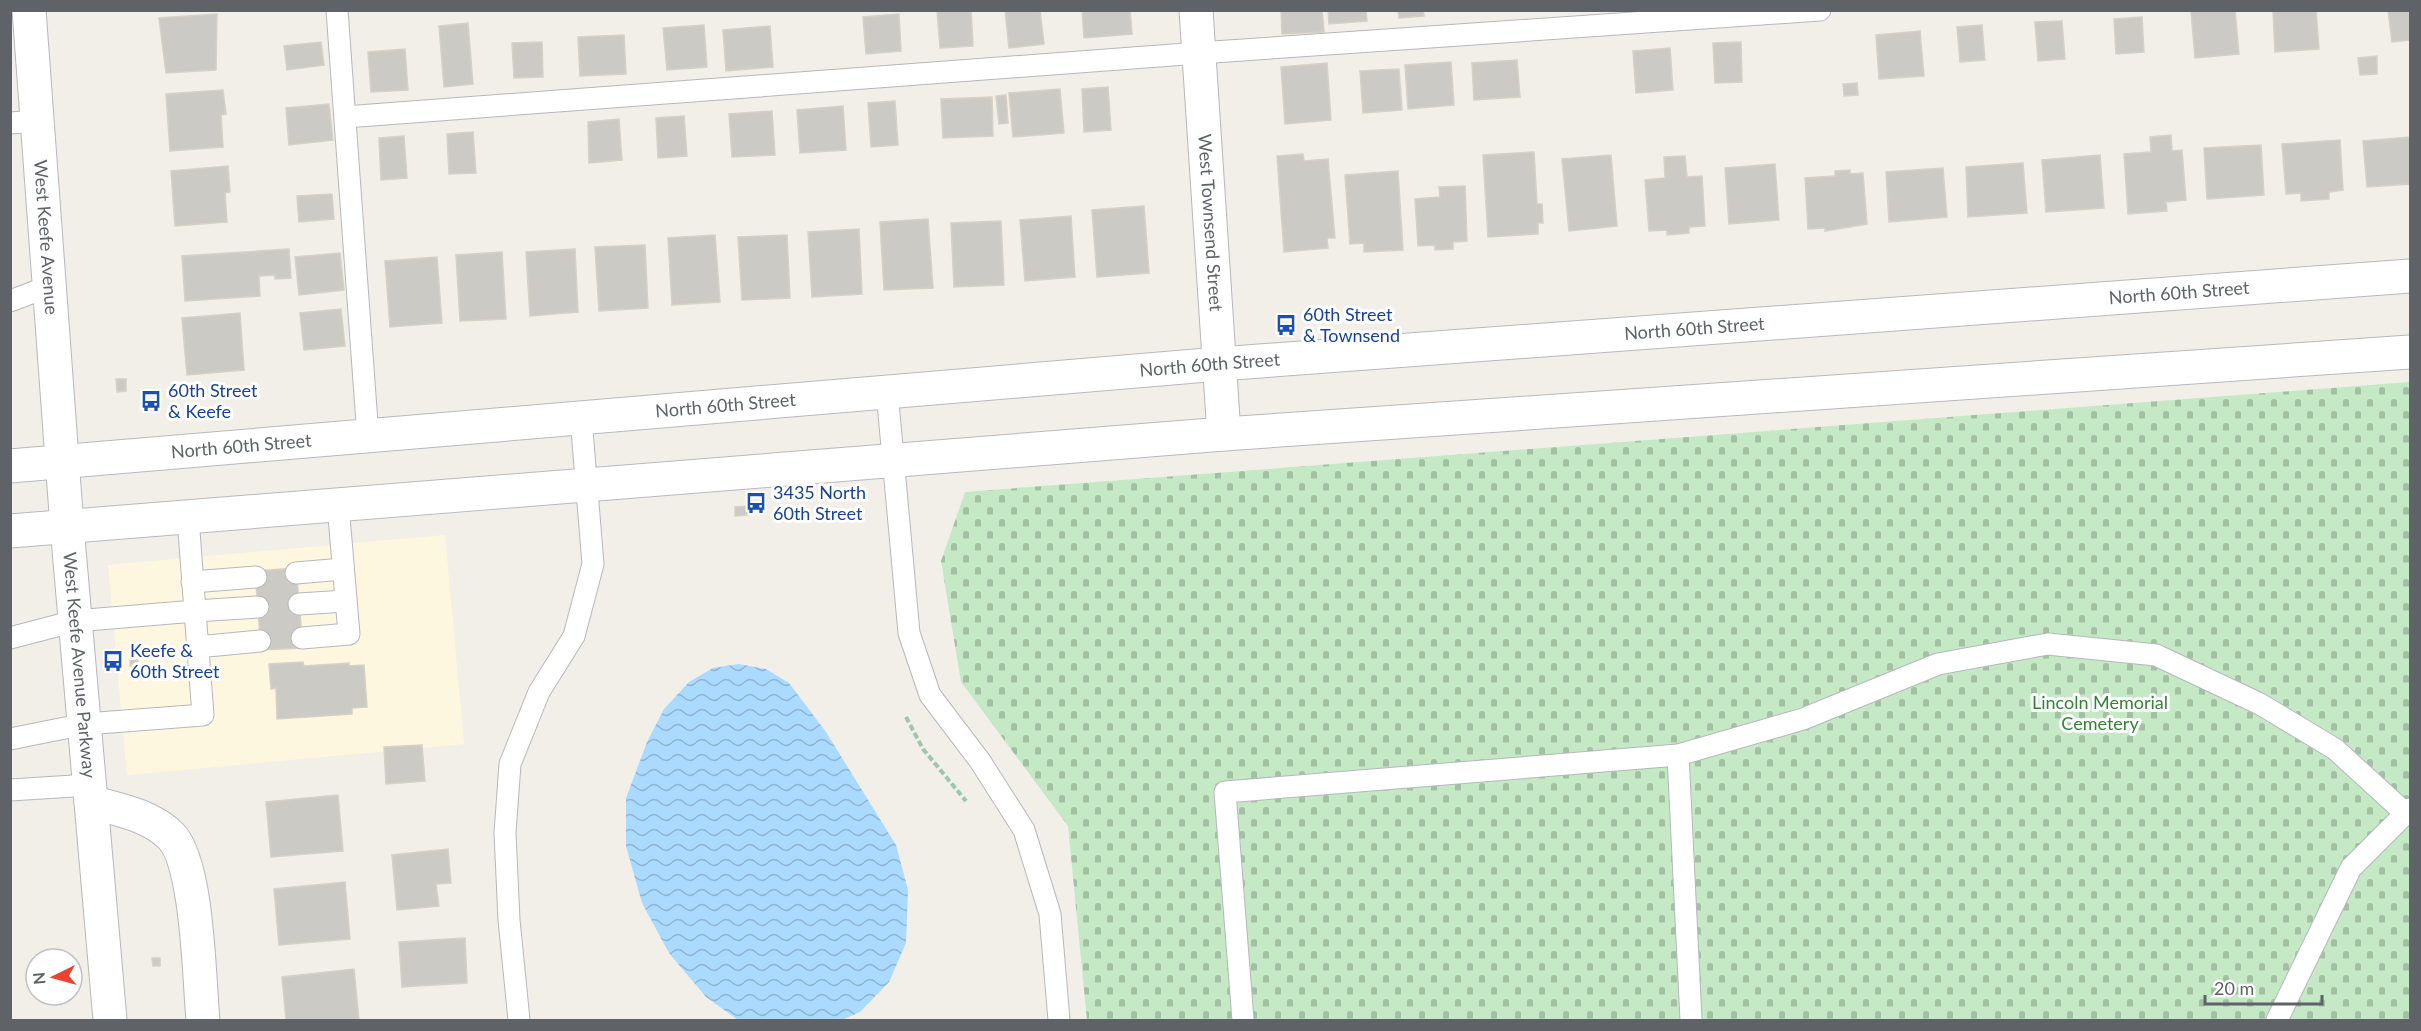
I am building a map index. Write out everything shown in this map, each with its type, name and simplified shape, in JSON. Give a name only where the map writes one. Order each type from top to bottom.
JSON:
[{"type":"main road","name":"West Keefe Avenue","points":[[29,10],[24,122],[50,286],[67,527]]},
{"type":"main road","name":"West Townsend Street","points":[[1196,10],[1224,434]]},
{"type":"main road","name":"North 60th Street","points":[[10,466],[1220,364],[2410,276]]},
{"type":"main road","points":[[10,531],[1224,434],[2410,352]]},
{"type":"main road","name":"West Keefe Avenue Parkway","points":[[67,527],[110,1020]]},
{"type":"main road","name":"West Keefe Avenue Parkway","points":[[91,793],[146,818],[170,836],[181,850],[190,884],[203,1020]]},
{"type":"lane","points":[[337,10],[368,436]]},
{"type":"lane","points":[[345,117],[1199,53],[1820,10]]},
{"type":"lane","points":[[10,301],[50,286]]},
{"type":"lane","points":[[887,392],[909,633],[930,695],[980,761],[1024,830],[1050,914],[1059,1020]]},
{"type":"lane","points":[[519,1020],[509,920],[505,833],[510,764],[539,692],[574,636],[593,564],[581,418]]},
{"type":"lane","points":[[302,638],[349,634],[338,505]]},
{"type":"lane","points":[[10,740],[85,724],[203,715],[188,518]]},
{"type":"lane","points":[[296,573],[343,569]]},
{"type":"lane","points":[[192,582],[256,577]]},
{"type":"lane","points":[[299,604],[346,601]]},
{"type":"lane","points":[[10,638],[75,621],[258,607]]},
{"type":"lane","points":[[197,647],[260,641]]},
{"type":"lane","points":[[1243,1020],[1225,792],[1678,755],[1803,719],[1938,664],[2048,644],[2156,655],[2260,704],[2335,749],[2407,811],[2351,868],[2277,1020]]},
{"type":"lane","points":[[1678,755],[1691,1020]]},
{"type":"lane","points":[[10,790],[91,793]]},
{"type":"shaded area","points":[[445,535],[464,744],[127,775],[108,565]]},
{"type":"green space","name":"Lincoln Memorial Cemetery","points":[[2410,382],[2410,1020],[1087,1020],[1068,826],[961,682],[941,561],[965,492]]},
{"type":"water","points":[[739,664],[766,669],[789,683],[826,732],[896,845],[908,890],[906,943],[889,982],[860,1012],[842,1020],[738,1020],[706,997],[669,953],[642,903],[626,846],[626,798],[647,742],[664,709],[689,682],[713,668]]},
{"type":"building","points":[[937,10],[971,10],[973,46],[940,48]]},
{"type":"building","points":[[1005,10],[1040,10],[1044,44],[1009,48]]},
{"type":"building","points":[[1082,10],[1130,10],[1132,34],[1084,38]]},
{"type":"building","points":[[1281,10],[1322,10],[1324,32],[1282,34]]},
{"type":"building","points":[[1328,10],[1366,10],[1367,21],[1329,24]]},
{"type":"building","points":[[1398,10],[1423,10],[1424,16],[1399,18]]},
{"type":"building","points":[[2235,10],[2239,54],[2195,58],[2191,11]]},
{"type":"building","points":[[2316,10],[2319,49],[2275,52],[2273,11]]},
{"type":"building","points":[[2388,10],[2410,10],[2410,40],[2392,42]]},
{"type":"building","points":[[217,14],[216,70],[166,73],[159,18]]},
{"type":"building","points":[[899,14],[901,51],[866,54],[863,17]]},
{"type":"building","points":[[2142,17],[2144,52],[2116,54],[2114,19]]},
{"type":"building","points":[[2062,21],[2065,59],[2038,61],[2035,22]]},
{"type":"building","points":[[468,23],[473,84],[444,87],[439,26]]},
{"type":"building","points":[[704,25],[707,67],[667,70],[663,28]]},
{"type":"building","points":[[1982,25],[1985,60],[1960,62],[1957,27]]},
{"type":"building","points":[[770,26],[773,67],[726,71],[723,30]]},
{"type":"building","points":[[1920,31],[1924,76],[1879,79],[1876,35]]},
{"type":"building","points":[[624,35],[626,74],[580,76],[578,37]]},
{"type":"building","points":[[321,42],[324,65],[287,70],[284,46]]},
{"type":"building","points":[[542,42],[543,77],[514,78],[512,43]]},
{"type":"building","points":[[1741,42],[1742,82],[1715,83],[1713,43]]},
{"type":"building","points":[[1670,48],[1673,90],[1636,93],[1633,51]]},
{"type":"building","points":[[405,49],[408,90],[371,92],[368,52]]},
{"type":"building","points":[[2377,56],[2377,74],[2360,75],[2358,58]]},
{"type":"building","points":[[1517,60],[1520,97],[1474,100],[1472,63]]},
{"type":"building","points":[[1451,62],[1454,105],[1408,109],[1405,65]]},
{"type":"building","points":[[1327,63],[1331,120],[1285,124],[1281,67]]},
{"type":"building","points":[[1399,69],[1402,110],[1363,113],[1360,71]]},
{"type":"building","points":[[1857,83],[1858,95],[1844,96],[1843,84]]},
{"type":"building","points":[[1108,87],[1111,130],[1084,132],[1082,89]]},
{"type":"building","points":[[1060,89],[1064,133],[1013,137],[1009,93]]},
{"type":"building","points":[[223,90],[226,114],[221,115],[223,147],[170,151],[166,94]]},
{"type":"building","points":[[1006,95],[1008,123],[999,124],[996,96]]},
{"type":"building","points":[[992,97],[993,136],[943,138],[941,99]]},
{"type":"building","points":[[895,101],[898,145],[871,147],[868,103]]},
{"type":"building","points":[[329,104],[333,140],[289,145],[286,108]]},
{"type":"building","points":[[843,106],[846,150],[800,153],[797,110]]},
{"type":"building","points":[[772,111],[775,155],[732,157],[729,114]]},
{"type":"building","points":[[684,116],[687,156],[658,158],[656,118]]},
{"type":"building","points":[[619,119],[622,160],[589,163],[588,122]]},
{"type":"building","points":[[473,132],[476,173],[449,174],[447,134]]},
{"type":"building","points":[[2171,135],[2172,151],[2182,150],[2186,200],[2166,202],[2167,211],[2128,214],[2124,154],[2151,152],[2150,137]]},
{"type":"building","points":[[404,136],[407,178],[381,180],[379,138]]},
{"type":"building","points":[[2410,137],[2410,184],[2367,187],[2363,141]]},
{"type":"building","points":[[2340,140],[2343,190],[2329,192],[2329,199],[2301,201],[2301,193],[2286,194],[2282,144]]},
{"type":"building","points":[[2261,145],[2264,195],[2207,199],[2204,148]]},
{"type":"building","points":[[1534,152],[1537,204],[1542,204],[1543,223],[1538,223],[1538,234],[1488,237],[1483,155]]},
{"type":"building","points":[[1303,154],[1304,161],[1328,159],[1335,238],[1327,238],[1328,248],[1284,252],[1277,156]]},
{"type":"building","points":[[1611,155],[1617,226],[1569,231],[1562,159]]},
{"type":"building","points":[[2100,155],[2104,208],[2046,212],[2042,160]]},
{"type":"building","points":[[1685,156],[1687,177],[1702,176],[1705,226],[1689,227],[1689,233],[1667,235],[1667,230],[1649,231],[1645,180],[1665,178],[1664,157]]},
{"type":"building","points":[[2023,163],[2027,213],[1968,217],[1966,167]]},
{"type":"building","points":[[1775,164],[1779,220],[1729,224],[1725,168]]},
{"type":"building","points":[[228,166],[230,192],[225,193],[227,222],[175,226],[171,171]]},
{"type":"building","points":[[1943,168],[1947,217],[1889,222],[1886,172]]},
{"type":"building","points":[[1850,170],[1850,174],[1863,173],[1867,224],[1825,231],[1825,228],[1808,229],[1805,178],[1835,176],[1835,171]]},
{"type":"building","points":[[1398,171],[1403,250],[1364,252],[1364,243],[1350,244],[1345,175]]},
{"type":"building","points":[[1465,186],[1467,241],[1453,242],[1453,249],[1435,250],[1435,245],[1418,246],[1415,199],[1440,197],[1439,187]]},
{"type":"building","points":[[332,194],[334,219],[299,222],[297,196]]},
{"type":"building","points":[[1144,206],[1149,273],[1097,277],[1092,210]]},
{"type":"building","points":[[1071,216],[1075,277],[1025,281],[1020,220]]},
{"type":"building","points":[[928,219],[933,288],[884,290],[880,222]]},
{"type":"building","points":[[1001,221],[1004,285],[954,287],[951,223]]},
{"type":"building","points":[[859,229],[862,294],[812,297],[808,232]]},
{"type":"building","points":[[715,235],[720,302],[672,305],[668,238]]},
{"type":"building","points":[[787,235],[790,298],[742,300],[738,237]]},
{"type":"building","points":[[645,245],[648,308],[599,311],[595,247]]},
{"type":"building","points":[[289,249],[291,278],[275,279],[275,275],[259,276],[260,296],[185,301],[182,256]]},
{"type":"building","points":[[575,249],[578,312],[530,316],[526,252]]},
{"type":"building","points":[[502,252],[506,319],[460,321],[456,255]]},
{"type":"building","points":[[340,253],[344,290],[299,295],[295,257]]},
{"type":"building","points":[[437,257],[442,323],[390,327],[385,261]]},
{"type":"building","points":[[341,309],[345,346],[304,350],[300,313]]},
{"type":"building","points":[[240,313],[244,370],[187,375],[182,318]]},
{"type":"building","points":[[116,379],[126,379],[126,391],[117,392]]},
{"type":"building","points":[[748,506],[748,515],[735,516],[735,507]]},
{"type":"building","points":[[296,568],[303,648],[261,650],[255,571]]},
{"type":"building","points":[[130,660],[138,660],[139,677],[131,678]]},
{"type":"building","points":[[303,662],[304,666],[349,663],[349,666],[364,665],[367,707],[352,708],[352,714],[277,719],[276,688],[271,689],[269,664]]},
{"type":"building","points":[[422,745],[425,781],[386,784],[384,747]]},
{"type":"building","points":[[338,795],[343,851],[271,857],[266,802]]},
{"type":"building","points":[[448,849],[451,883],[436,884],[439,906],[397,910],[392,855]]},
{"type":"building","points":[[345,882],[350,939],[279,945],[274,889]]},
{"type":"building","points":[[465,938],[467,983],[402,987],[399,942]]},
{"type":"building","points":[[152,958],[160,958],[160,966],[153,966]]},
{"type":"building","points":[[354,969],[359,1020],[286,1020],[282,977]]},
{"type":"place","name":"60th Street & Townsend","points":[[1286,325]]},
{"type":"place","name":"60th Street & Keefe","points":[[151,401]]},
{"type":"place","name":"3435 North 60th Street","points":[[756,503]]},
{"type":"place","name":"Keefe & 60th Street","points":[[113,661]]}]
